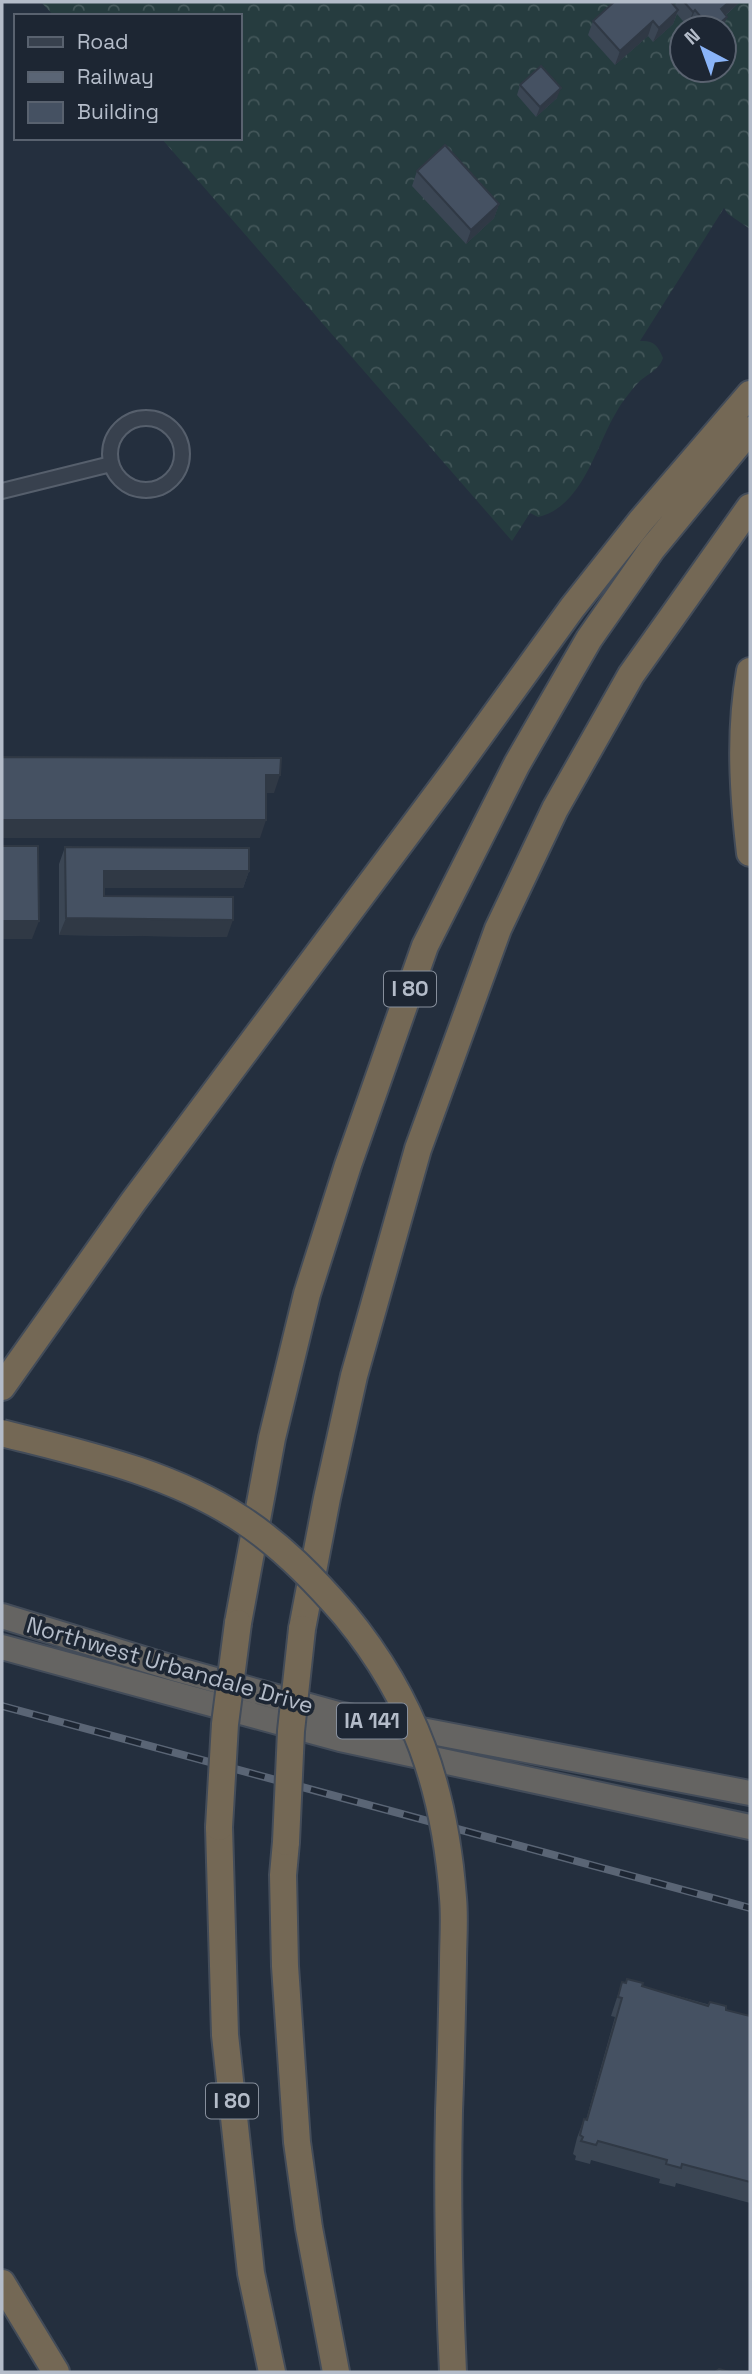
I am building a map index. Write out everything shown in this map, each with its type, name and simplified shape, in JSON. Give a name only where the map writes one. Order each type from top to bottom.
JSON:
[{"type":"highway","points":[[2,1387],[162,1163],[572,608],[639,522],[750,394]]},
{"type":"highway","name":"I 80","points":[[272,2372],[251,2273],[226,2048],[219,1828],[225,1724],[238,1623],[272,1438],[307,1294],[348,1165],[425,946],[517,764],[589,639],[652,549],[750,430]]},
{"type":"highway","name":"I 80","points":[[336,2372],[309,2228],[297,2142],[285,1966],[283,1875],[291,1731],[302,1629],[327,1498],[358,1363],[418,1149],[498,929],[555,809],[631,675],[750,507]]},
{"type":"highway","points":[[750,671],[743,744],[750,853]]},
{"type":"highway","points":[[2,1433],[135,1469],[177,1486],[240,1518],[297,1563],[326,1592],[367,1642],[401,1696],[417,1732],[436,1788],[453,1899],[447,2200],[453,2372]]},
{"type":"highway","name":"Northwest Urbandale Drive","points":[[2,1616],[176,1669],[338,1714],[750,1793]]},
{"type":"highway","name":"Northwest Urbandale Drive","points":[[2,1647],[340,1739],[750,1827]]},
{"type":"highway","points":[[2,2283],[56,2372]]},
{"type":"street","points":[[144,417],[163,421],[172,427],[182,444],[183,454],[178,472],[170,482],[160,488],[136,489],[125,484],[116,475],[111,464],[113,440],[122,426],[136,419],[144,417]]},
{"type":"street","points":[[2,491],[111,464]]},
{"type":"green space","points":[[41,2],[750,2],[750,229],[728,214],[724,208],[640,341],[648,341],[657,347],[663,358],[661,363],[637,384],[621,404],[586,473],[566,501],[553,511],[538,517],[530,513],[512,541],[163,140],[242,140],[242,14],[52,14]]},
{"type":"building","points":[[614,2],[671,2],[678,10],[674,14],[668,14],[668,19],[659,28],[653,21],[620,51],[593,21]]},
{"type":"building","points":[[684,2],[729,2],[721,9],[725,14],[698,14],[695,10],[693,12]]},
{"type":"building","points":[[541,66],[561,88],[540,107],[520,85]]},
{"type":"building","points":[[445,145],[499,204],[471,230],[417,171]]},
{"type":"building","points":[[2,757],[281,758],[280,775],[266,775],[266,820],[2,820]]},
{"type":"building","points":[[2,846],[38,846],[39,921],[2,921]]},
{"type":"building","points":[[65,847],[249,848],[249,871],[104,871],[104,896],[233,897],[233,920],[66,918]]},
{"type":"building","points":[[627,1979],[708,2006],[710,2002],[726,2006],[726,2010],[750,2016],[750,2182],[682,2164],[681,2168],[666,2164],[667,2160],[598,2141],[596,2145],[581,2141],[584,2119],[587,2120],[622,1998],[618,1997],[622,1982],[626,1983]]},
{"type":"railway","points":[[2,1706],[750,1908]]}]
